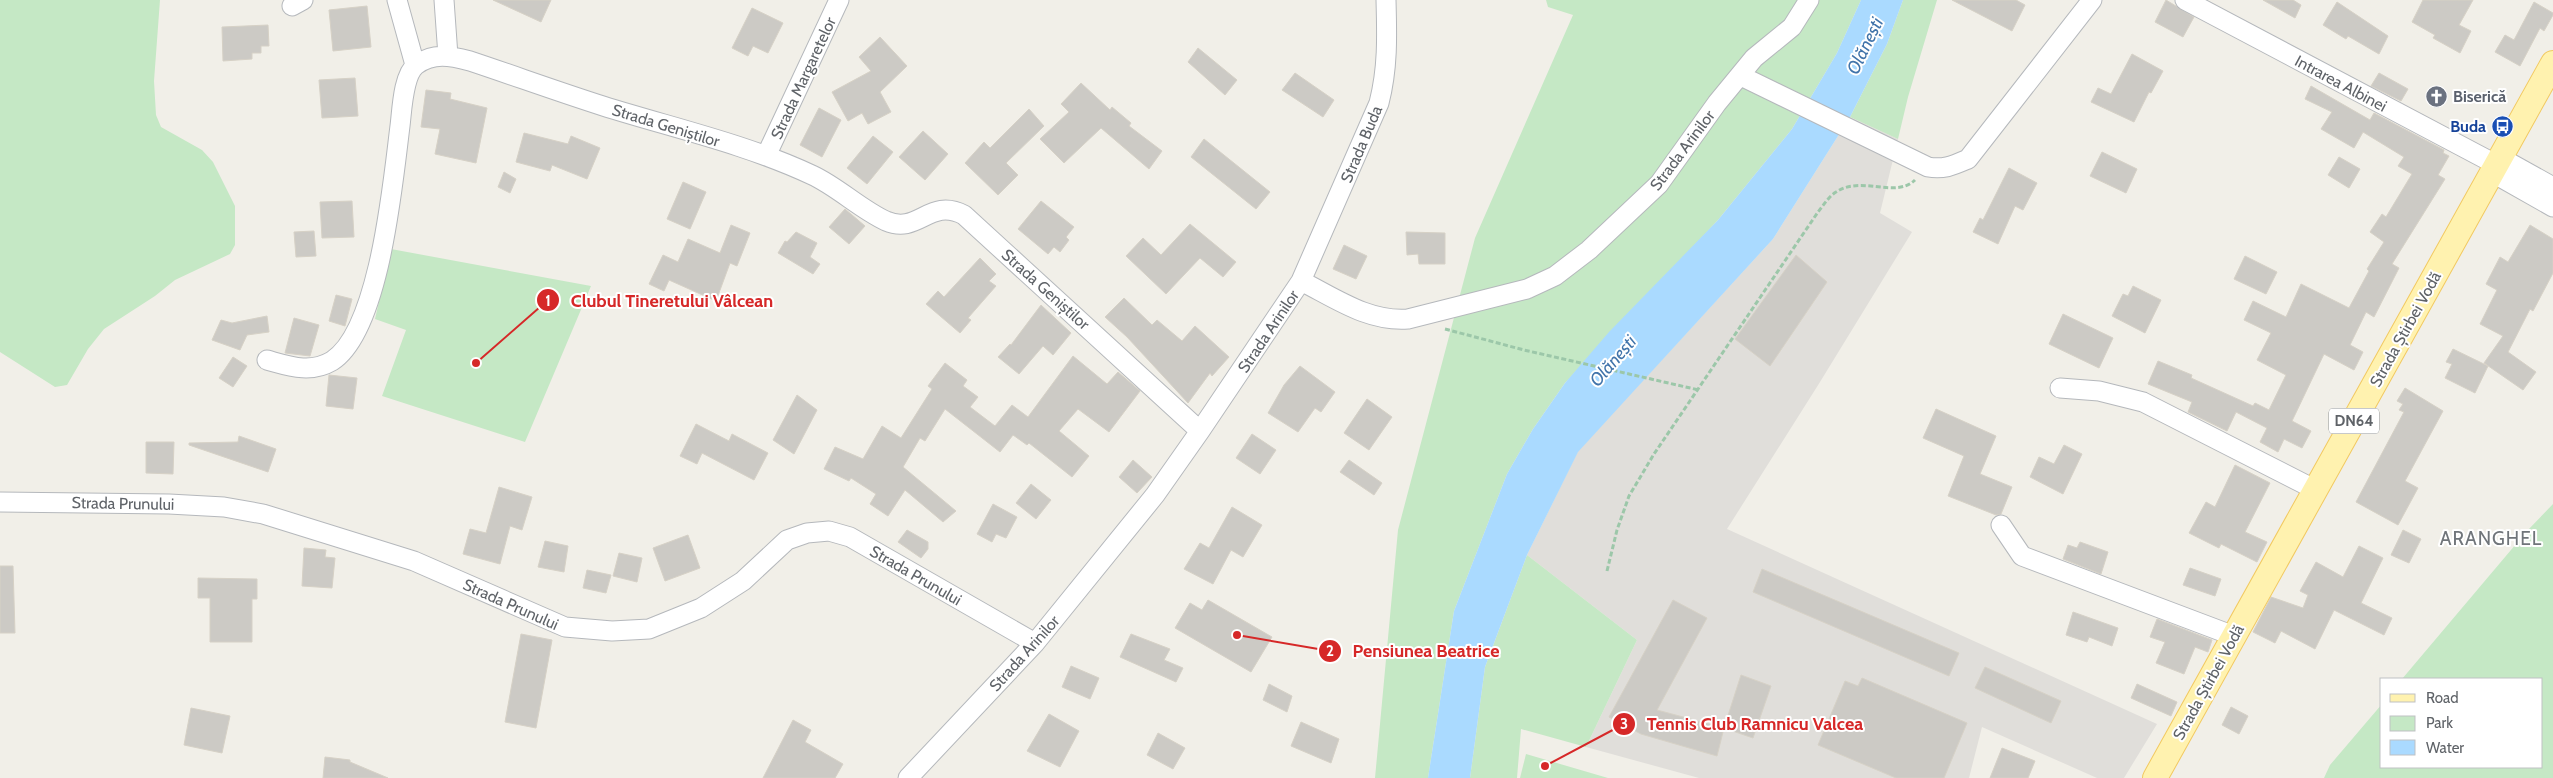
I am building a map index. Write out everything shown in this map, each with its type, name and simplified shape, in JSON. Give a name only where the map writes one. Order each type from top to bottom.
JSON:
[{"type":"main road","name":"Strada Știrbei Vodă","points":[[2155,778],[2553,63]]},
{"type":"street","points":[[267,360],[302,370],[333,361],[353,339],[366,314],[376,274],[393,183],[406,84],[415,65],[397,0]]},
{"type":"street","points":[[444,0],[448,56]]},
{"type":"street","name":"Strada Margaretelor","points":[[766,156],[839,0]]},
{"type":"street","name":"Strada Buda","points":[[1301,281],[1379,103],[1386,77],[1388,49],[1386,0]]},
{"type":"street","name":"Strada Arinilor","points":[[908,778],[1035,643],[1155,494],[1301,281],[1369,316],[1394,320],[1408,319],[1527,289],[1555,276],[1589,250],[1659,184],[1717,103],[1754,58],[1792,27],[1809,0]]},
{"type":"street","points":[[1741,76],[1928,167],[1938,169],[1950,167],[1968,159],[2092,0]]},
{"type":"street","name":"Intrarea Albinei","points":[[2185,0],[2497,165]]},
{"type":"street","name":"Strada Geniștilor","points":[[415,65],[436,55],[470,61],[603,106],[766,156],[813,175],[886,220],[900,225],[943,209],[953,210],[964,215],[1200,431]]},
{"type":"street","points":[[2497,165],[2553,187]]},
{"type":"street","points":[[2497,165],[2553,207]]},
{"type":"street","points":[[2060,388],[2099,392],[2143,402],[2316,490]]},
{"type":"street","name":"Strada Prunului","points":[[0,502],[169,504],[224,507],[263,514],[414,561],[565,628],[612,631],[649,628],[701,608],[744,581],[787,540],[807,533],[829,531],[850,537],[1035,643]]},
{"type":"street","points":[[2001,525],[2022,556],[2234,636]]},
{"type":"path","points":[[1607,571],[1617,530],[1629,496],[1654,454],[1818,212],[1836,192],[1854,184],[1894,189],[1911,184],[1928,167]]},
{"type":"path","points":[[1408,319],[1524,350],[1699,390]]},
{"type":"shaded area","points":[[1850,117],[1898,139],[1880,213],[1912,232],[1727,529],[2157,724],[2124,778],[2097,778],[1982,727],[1969,778],[1699,778],[1586,747],[1637,640],[1527,555],[1578,451],[1773,239]]},
{"type":"green space","points":[[0,0],[160,0],[154,81],[156,115],[161,127],[202,150],[213,162],[235,206],[235,245],[230,254],[175,280],[155,296],[104,329],[88,349],[67,385],[55,387],[0,352]]},
{"type":"green space","points":[[1546,0],[1861,0],[1837,53],[1792,129],[1718,220],[1565,383],[1533,429],[1507,474],[1454,611],[1428,778],[1375,778],[1398,530],[1475,238],[1573,15],[1548,7]]},
{"type":"green space","points":[[1903,0],[1937,0],[1908,97],[1898,139],[1850,117],[1887,44]]},
{"type":"green space","points":[[391,249],[591,286],[525,442],[382,396],[406,330],[375,319]]},
{"type":"green space","points":[[2553,504],[2553,778],[2324,778],[2330,765],[2380,706],[2380,768],[2543,768],[2543,678],[2403,678],[2527,531]]},
{"type":"green space","points":[[1527,555],[1637,640],[1586,747],[1521,729],[1517,778],[1470,778],[1485,667]]},
{"type":"green space","points":[[1526,754],[1608,778],[1520,778]]},
{"type":"water","name":"Olănești","points":[[1861,0],[1903,0],[1887,44],[1850,117],[1773,239],[1578,452],[1527,555],[1485,667],[1470,778],[1428,778],[1454,611],[1507,474],[1533,429],[1565,383],[1609,332],[1718,220],[1792,129],[1837,53]]},
{"type":"building","points":[[493,0],[551,0],[541,22]]},
{"type":"building","points":[[1952,0],[2016,0],[2025,5],[2012,31]]},
{"type":"building","points":[[2166,0],[2194,17],[2183,37],[2155,22]]},
{"type":"building","points":[[2263,0],[2293,0],[2301,5],[2295,18]]},
{"type":"building","points":[[2423,0],[2473,0],[2459,25],[2471,31],[2460,53],[2433,38],[2435,35],[2412,22]]},
{"type":"building","points":[[2337,2],[2388,36],[2379,54],[2348,36],[2346,39],[2323,25]]},
{"type":"building","points":[[2534,2],[2553,13],[2553,15],[2544,31],[2540,28],[2520,66],[2495,52],[2505,35],[2514,40]]},
{"type":"building","points":[[367,6],[371,47],[333,51],[329,10]]},
{"type":"building","points":[[752,8],[783,23],[768,53],[753,46],[748,56],[732,48]]},
{"type":"building","points":[[268,25],[269,46],[261,46],[261,53],[252,53],[252,59],[223,61],[222,27]]},
{"type":"building","points":[[880,37],[907,66],[880,92],[891,112],[868,124],[862,113],[848,121],[832,92],[871,71],[859,57]]},
{"type":"building","points":[[1198,48],[1237,80],[1225,95],[1188,62]]},
{"type":"building","points":[[2132,54],[2163,71],[2151,93],[2149,92],[2134,122],[2091,102],[2098,88],[2111,94]]},
{"type":"building","points":[[1295,73],[1334,100],[1323,117],[1282,90]]},
{"type":"building","points":[[2379,73],[2408,89],[2401,101],[2371,86]]},
{"type":"building","points":[[355,78],[358,116],[322,118],[319,80]]},
{"type":"building","points":[[1081,83],[1110,110],[1112,107],[1131,123],[1129,126],[1162,151],[1149,169],[1101,128],[1064,163],[1040,139],[1069,112],[1061,104]]},
{"type":"building","points":[[2311,86],[2370,120],[2374,113],[2444,150],[2443,153],[2449,156],[2438,175],[2445,179],[2392,264],[2399,268],[2374,317],[2366,312],[2350,345],[2363,352],[2354,370],[2324,354],[2292,421],[2311,431],[2302,448],[2284,439],[2278,452],[2260,442],[2267,428],[2236,412],[2227,431],[2188,412],[2192,402],[2148,384],[2158,361],[2192,375],[2191,378],[2253,406],[2255,403],[2269,410],[2286,375],[2257,360],[2271,333],[2244,320],[2253,301],[2286,317],[2301,284],[2349,308],[2369,271],[2367,269],[2384,242],[2370,232],[2382,214],[2386,217],[2412,174],[2398,166],[2404,157],[2363,132],[2354,148],[2321,129],[2332,112],[2305,99]]},
{"type":"building","points":[[426,90],[451,93],[450,99],[487,108],[476,163],[435,154],[440,129],[421,127]]},
{"type":"building","points":[[819,108],[841,120],[822,157],[800,145]]},
{"type":"building","points":[[1029,109],[1044,126],[1006,163],[1018,175],[998,195],[965,163],[984,142],[990,148]]},
{"type":"building","points":[[923,131],[948,154],[925,180],[899,157]]},
{"type":"building","points":[[524,133],[568,144],[571,136],[600,148],[587,179],[552,165],[550,171],[516,162]]},
{"type":"building","points":[[873,136],[893,152],[867,184],[847,168]]},
{"type":"building","points":[[1204,139],[1270,192],[1256,209],[1191,157]]},
{"type":"building","points":[[2102,152],[2137,169],[2126,193],[2090,176]]},
{"type":"building","points":[[2339,157],[2360,169],[2349,188],[2328,175]]},
{"type":"building","points":[[2009,168],[2037,183],[2023,210],[2015,206],[1998,244],[1973,232],[1980,218],[1983,220]]},
{"type":"building","points":[[504,172],[516,179],[510,193],[498,187]]},
{"type":"building","points":[[683,182],[706,192],[690,229],[667,219]]},
{"type":"building","points":[[352,201],[354,237],[322,238],[320,202]]},
{"type":"building","points":[[1041,201],[1074,227],[1066,237],[1069,240],[1060,252],[1054,247],[1048,254],[1018,229]]},
{"type":"building","points":[[845,209],[865,226],[849,244],[829,227]]},
{"type":"building","points":[[1190,224],[1236,262],[1223,277],[1200,258],[1166,294],[1126,256],[1143,238],[1161,255]]},
{"type":"building","points":[[731,225],[750,233],[737,266],[730,263],[716,301],[669,280],[664,291],[649,284],[663,255],[678,262],[688,239],[720,253]]},
{"type":"building","points":[[2530,225],[2553,239],[2553,273],[2533,311],[2530,309],[2508,352],[2536,372],[2523,390],[2484,363],[2503,336],[2480,324],[2497,290],[2486,284],[2500,257],[2508,262]]},
{"type":"building","points":[[314,231],[316,256],[296,257],[294,232]]},
{"type":"building","points":[[796,232],[817,243],[810,257],[820,264],[813,274],[778,253],[785,241],[787,242]]},
{"type":"building","points":[[1406,232],[1445,233],[1445,264],[1419,264],[1418,254],[1407,255]]},
{"type":"building","points":[[1344,245],[1367,256],[1356,279],[1333,269]]},
{"type":"building","points":[[1796,255],[1827,282],[1770,366],[1735,339]]},
{"type":"building","points":[[2245,256],[2277,272],[2266,294],[2234,279]]},
{"type":"building","points":[[980,258],[996,274],[989,281],[996,286],[968,318],[971,320],[960,333],[926,304],[938,291],[944,297]]},
{"type":"building","points":[[2133,286],[2161,300],[2145,333],[2112,316],[2123,294],[2128,296]]},
{"type":"building","points":[[336,295],[352,299],[345,326],[329,321]]},
{"type":"building","points":[[1124,298],[1152,325],[1157,320],[1182,341],[1195,326],[1229,357],[1212,376],[1210,373],[1188,403],[1127,337],[1105,317]]},
{"type":"building","points":[[1041,305],[1071,333],[1053,355],[1043,346],[1019,374],[998,357],[1011,345]]},
{"type":"building","points":[[2063,314],[2113,338],[2099,368],[2049,344]]},
{"type":"building","points":[[267,316],[269,332],[247,335],[240,350],[212,340],[221,320],[232,323]]},
{"type":"building","points":[[294,318],[319,325],[310,356],[285,353]]},
{"type":"building","points":[[2453,349],[2488,366],[2475,393],[2445,378],[2452,364],[2446,362]]},
{"type":"building","points":[[1073,356],[1107,384],[1118,372],[1140,391],[1109,432],[1078,409],[1059,431],[1089,456],[1072,477],[1029,443],[1027,445],[1013,435],[1000,452],[945,409],[925,441],[920,438],[903,467],[956,511],[943,522],[905,490],[888,516],[870,504],[876,494],[851,478],[849,481],[824,469],[835,447],[863,459],[882,426],[901,438],[932,389],[928,386],[945,363],[967,380],[963,386],[978,397],[970,407],[995,426],[1012,405],[1028,417]]},
{"type":"building","points":[[233,357],[247,366],[233,387],[219,378]]},
{"type":"building","points":[[1300,366],[1335,392],[1321,412],[1315,408],[1298,432],[1268,413],[1284,385]]},
{"type":"building","points":[[329,375],[357,378],[353,409],[326,406]]},
{"type":"building","points":[[2405,388],[2443,411],[2405,481],[2418,488],[2398,525],[2356,502],[2404,412],[2399,410],[2403,404],[2397,401]]},
{"type":"building","points":[[797,395],[817,410],[794,454],[773,440]]},
{"type":"building","points":[[1367,399],[1392,417],[1369,450],[1344,433]]},
{"type":"building","points":[[1936,409],[1996,436],[1980,474],[2012,487],[2001,514],[1996,515],[1948,496],[1964,456],[1923,438]]},
{"type":"building","points":[[696,424],[729,441],[732,434],[768,453],[754,480],[702,453],[697,464],[680,456]]},
{"type":"building","points":[[1252,434],[1276,450],[1260,474],[1236,458]]},
{"type":"building","points":[[239,436],[276,449],[268,472],[189,445],[189,443],[238,442]]},
{"type":"building","points":[[146,442],[174,442],[173,474],[146,473]]},
{"type":"building","points":[[2064,445],[2082,454],[2063,494],[2030,477],[2039,457],[2054,464]]},
{"type":"building","points":[[1133,460],[1152,477],[1137,493],[1119,477]]},
{"type":"building","points":[[1349,460],[1382,483],[1374,495],[1340,472]]},
{"type":"building","points":[[2235,465],[2270,483],[2245,532],[2267,542],[2257,562],[2221,544],[2219,548],[2189,533],[2206,502],[2215,507]]},
{"type":"building","points":[[1031,484],[1051,500],[1036,519],[1016,503]]},
{"type":"building","points":[[499,487],[532,497],[522,530],[510,526],[500,564],[463,554],[470,529],[486,533]]},
{"type":"building","points":[[993,504],[1017,517],[1006,538],[996,534],[992,542],[977,534]]},
{"type":"building","points":[[1232,507],[1262,525],[1243,557],[1231,550],[1213,584],[1184,569],[1200,543],[1209,548]]},
{"type":"building","points":[[907,530],[928,542],[928,549],[921,558],[898,542]]},
{"type":"building","points":[[2403,530],[2421,539],[2409,563],[2391,555]]},
{"type":"building","points":[[688,535],[700,568],[665,581],[653,548]]},
{"type":"building","points":[[545,541],[568,546],[564,572],[538,567]]},
{"type":"building","points":[[2080,542],[2108,552],[2101,574],[2063,559],[2068,545],[2077,548]]},
{"type":"building","points":[[2359,546],[2383,558],[2361,603],[2392,618],[2384,635],[2334,610],[2315,649],[2281,631],[2275,643],[2253,632],[2271,597],[2303,608],[2308,595],[2300,591],[2316,562],[2343,577]]},
{"type":"building","points":[[304,548],[326,550],[325,557],[335,558],[332,588],[302,586]]},
{"type":"building","points":[[619,553],[642,558],[637,582],[613,576]]},
{"type":"building","points":[[0,566],[13,566],[15,633],[0,633]]},
{"type":"building","points":[[2190,568],[2221,579],[2215,596],[2183,585]]},
{"type":"building","points":[[1762,569],[1959,653],[1949,676],[1753,592]]},
{"type":"building","points":[[587,570],[611,575],[606,593],[583,588]]},
{"type":"building","points":[[198,578],[257,579],[257,599],[252,599],[252,642],[210,642],[210,598],[198,598]]},
{"type":"building","points":[[1208,600],[1272,637],[1251,672],[1175,628],[1190,603],[1202,610]]},
{"type":"building","points":[[1673,600],[1707,618],[1657,710],[1724,728],[1717,756],[1641,734],[1609,717]]},
{"type":"building","points":[[2073,612],[2118,628],[2112,646],[2089,637],[2087,642],[2066,635]]},
{"type":"building","points":[[2157,619],[2212,640],[2208,652],[2195,647],[2184,674],[2156,663],[2165,642],[2150,637]]},
{"type":"building","points":[[521,634],[552,640],[536,728],[505,722]]},
{"type":"building","points":[[1131,634],[1170,649],[1164,660],[1183,668],[1176,682],[1120,657]]},
{"type":"building","points":[[1071,666],[1099,678],[1090,699],[1062,687]]},
{"type":"building","points":[[1985,667],[2061,701],[2051,723],[1975,688]]},
{"type":"building","points":[[1741,675],[1771,686],[1753,738],[1724,728]]},
{"type":"building","points":[[1862,678],[1967,723],[1944,778],[1896,778],[1818,745],[1845,681],[1858,686]]},
{"type":"building","points":[[1269,684],[1292,696],[1287,712],[1263,700]]},
{"type":"building","points":[[2137,684],[2177,702],[2171,716],[2131,698]]},
{"type":"building","points":[[2231,707],[2248,716],[2239,734],[2222,725]]},
{"type":"building","points":[[191,708],[230,716],[222,753],[184,745]]},
{"type":"building","points":[[1049,714],[1079,731],[1060,767],[1027,751]]},
{"type":"building","points":[[793,720],[811,730],[805,742],[843,764],[835,778],[763,778]]},
{"type":"building","points":[[1301,722],[1339,739],[1331,763],[1291,746]]},
{"type":"building","points":[[1158,733],[1185,748],[1173,769],[1147,755]]},
{"type":"building","points":[[2002,748],[2035,761],[2028,778],[1990,778]]},
{"type":"building","points":[[325,757],[350,760],[350,762],[388,778],[323,778]]},
{"type":"place","name":"Biserică","points":[[2437,96]]},
{"type":"place","name":"Buda","points":[[2502,126]]},
{"type":"place","name":"Clubul Tineretului Vâlcean","points":[[476,363]]},
{"type":"place","name":"Pensiunea Beatrice","points":[[1237,635]]},
{"type":"place","name":"Tennis Club Ramnicu Valcea","points":[[1545,766]]},
{"type":"district","name":"ARANGHEL","points":[[2491,538]]}]
